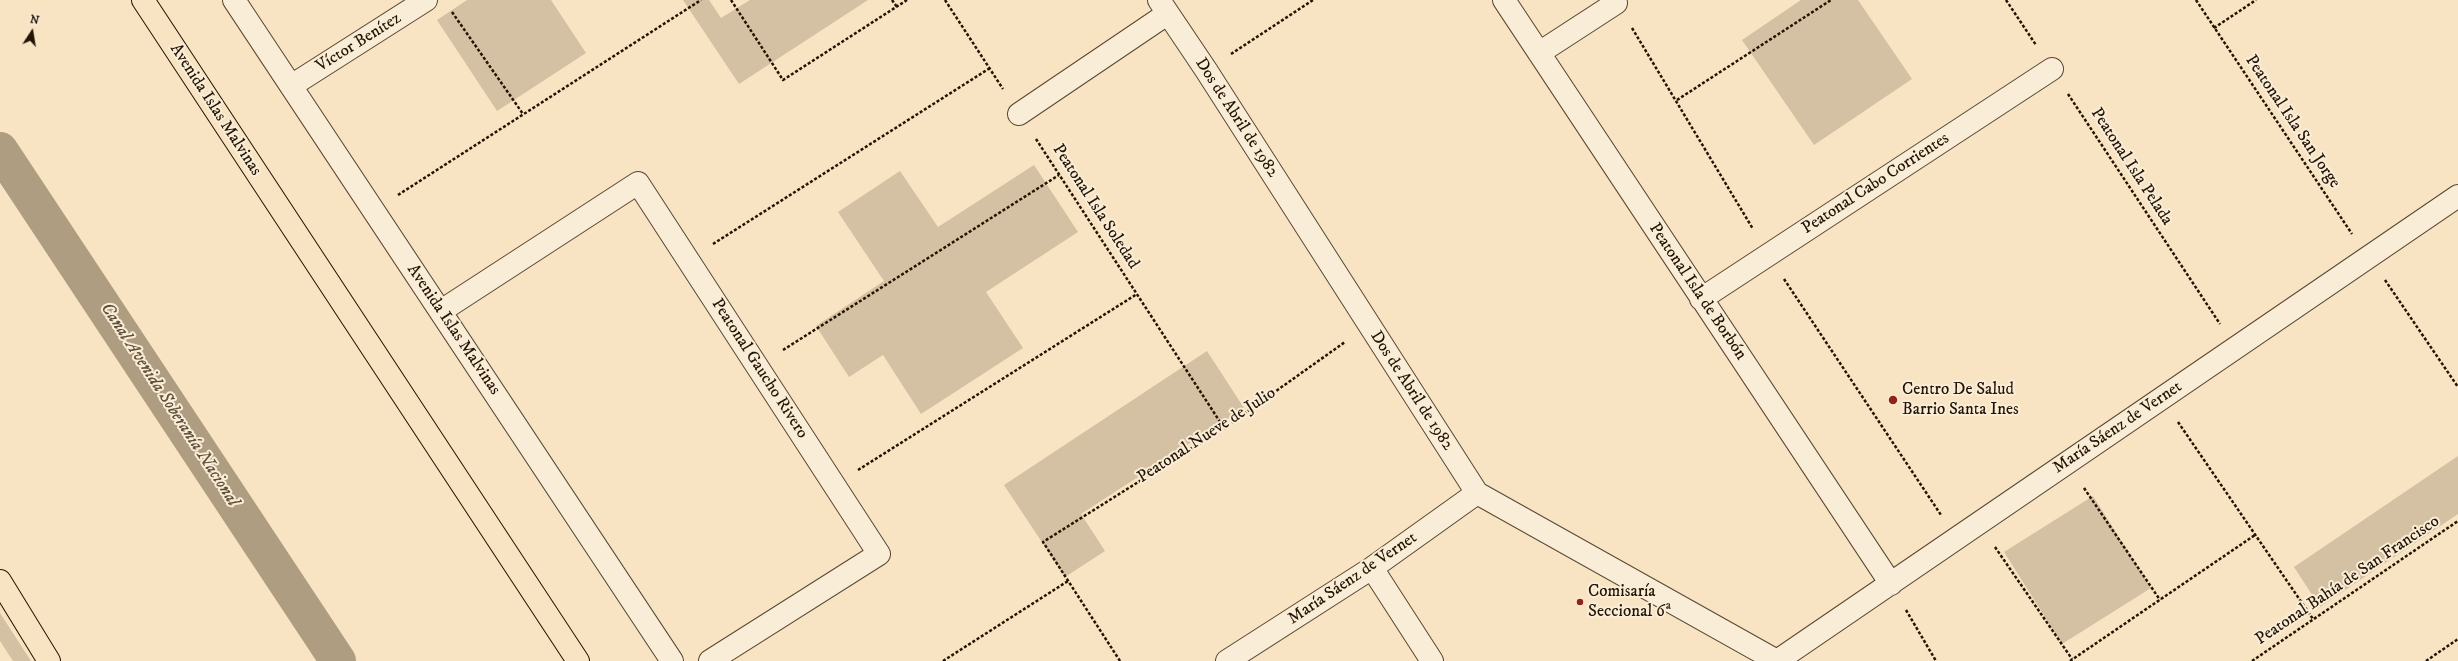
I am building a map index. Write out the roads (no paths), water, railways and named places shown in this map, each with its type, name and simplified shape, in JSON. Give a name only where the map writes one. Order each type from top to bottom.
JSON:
[{"type":"main road","name":"Avenida Islas Malvinas","points":[[143,0],[578,661]]},
{"type":"main road","points":[[0,581],[49,661]]},
{"type":"street","name":"Avenida Islas Malvinas","points":[[234,0],[373,212],[441,311],[672,661]]},
{"type":"street","name":"Víctor Benítez","points":[[291,86],[426,0]]},
{"type":"street","name":"Peatonal Isla de Borbón","points":[[1504,0],[1890,584]]},
{"type":"street","points":[[1539,53],[1616,3]]},
{"type":"street","points":[[1019,114],[1163,7]]},
{"type":"street","name":"Dos de Abril de 1982","points":[[1163,7],[1206,70],[1477,493],[1777,661]]},
{"type":"street","name":"Peatonal Cabo Corrientes","points":[[1701,299],[2052,69]]},
{"type":"street","name":"Peatonal Gaucho Rivero","points":[[441,311],[638,183],[880,554],[710,661]]},
{"type":"street","name":"María Sáenz de Vernet","points":[[1777,661],[2458,196]]},
{"type":"street","name":"María Sáenz de Vernet","points":[[1227,661],[1372,568],[1477,493]]},
{"type":"street","points":[[1372,568],[1432,661]]},
{"type":"waterway","name":"Canal Avenida Soberanía Nacional","points":[[0,150],[338,661]]},
{"type":"place","name":"Centro De Salud Barrio Santa Ines","points":[[1893,400]]},
{"type":"place","name":"Comisaría Seccional 6ª","points":[[1580,602]]}]
